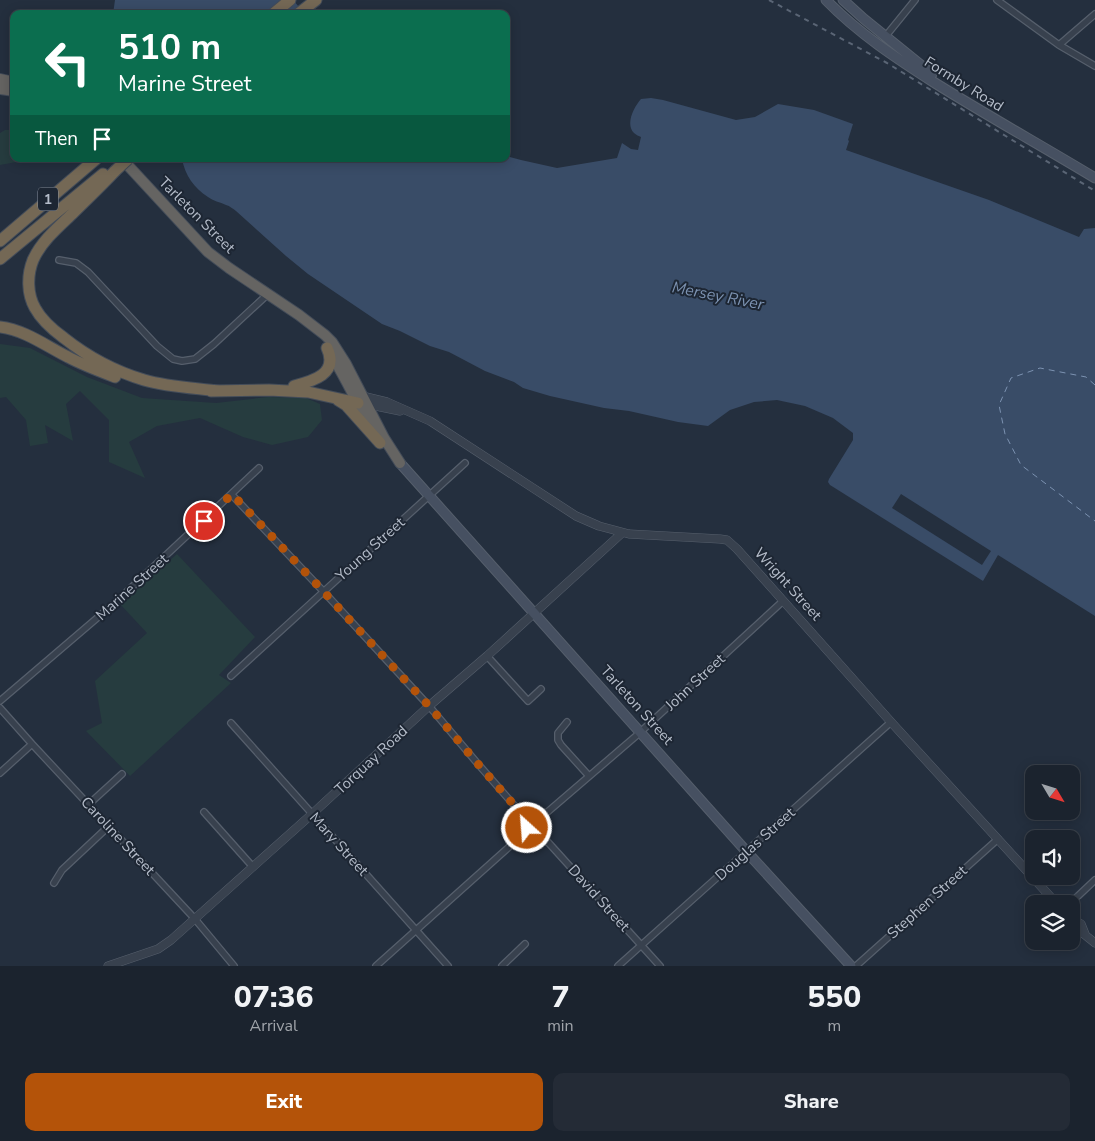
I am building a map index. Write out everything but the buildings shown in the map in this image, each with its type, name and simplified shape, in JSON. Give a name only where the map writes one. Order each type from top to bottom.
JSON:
[{"type":"highway","points":[[278,10],[290,0]]},
{"type":"highway","name":"1","points":[[0,241],[92,162]]},
{"type":"highway","name":"1","points":[[0,259],[112,170],[119,162]]},
{"type":"highway","points":[[124,162],[112,170],[48,237],[39,250],[33,260],[30,272],[30,296],[34,308],[50,327],[80,351],[107,366],[146,380],[181,387],[219,391]]},
{"type":"highway","name":"Tarleton Street","points":[[124,162],[208,252],[322,331],[332,342],[350,370],[360,399],[380,443],[400,463]]},
{"type":"highway","points":[[0,231],[60,188]]},
{"type":"highway","name":"Tarleton Street","points":[[306,320],[327,348],[400,463]]},
{"type":"highway","points":[[0,327],[10,328],[24,334],[70,358],[119,379],[169,390],[269,390],[308,392],[336,399],[360,399]]},
{"type":"highway","points":[[269,390],[294,386],[320,377],[329,367],[330,359],[327,348]]},
{"type":"highway","points":[[294,386],[316,386],[360,399]]},
{"type":"highway","points":[[336,399],[344,404],[380,443]]},
{"type":"main road","name":"Formby Road","points":[[826,0],[848,21],[908,65],[991,118],[1095,178]]},
{"type":"main road","name":"Formby Road","points":[[843,0],[885,37],[937,78],[1095,172]]},
{"type":"main road","points":[[864,19],[862,27],[874,41]]},
{"type":"main road","name":"Tarleton Street","points":[[400,463],[851,966]]},
{"type":"street","points":[[885,37],[915,0]]},
{"type":"street","points":[[998,0],[1060,45],[1095,66]]},
{"type":"street","points":[[1060,45],[1095,14]]},
{"type":"street","points":[[59,260],[76,263],[88,272],[157,346],[173,359],[196,358],[268,294]]},
{"type":"street","name":"Wright Street","points":[[360,399],[416,415],[439,426],[576,516],[600,526],[644,536],[720,538],[727,540],[1049,895]]},
{"type":"street","name":"Young Street","points":[[231,676],[465,462]]},
{"type":"street","name":"Marine Street","points":[[0,701],[118,601],[259,468]]},
{"type":"street","points":[[232,494],[429,706],[528,821]]},
{"type":"street","name":"Torquay Road","points":[[108,966],[158,949],[172,940],[429,706],[535,613],[622,532]]},
{"type":"street","name":"John Street","points":[[537,821],[641,732],[783,601]]},
{"type":"street","points":[[487,656],[528,701],[541,689]]},
{"type":"street","name":"Caroline Street","points":[[0,708],[195,919],[234,966]]},
{"type":"street","points":[[567,722],[558,733],[558,740],[589,776]]},
{"type":"street","name":"Douglas Street","points":[[618,966],[891,722]]},
{"type":"street","name":"Mary Street","points":[[231,723],[448,966]]},
{"type":"street","points":[[0,772],[32,744]]},
{"type":"street","points":[[88,804],[122,774]]},
{"type":"street","points":[[204,812],[252,867]]},
{"type":"street","points":[[528,821],[533,819],[537,821],[539,826],[534,832],[528,830]]},
{"type":"street","points":[[528,821],[526,824],[528,830]]},
{"type":"street","points":[[54,883],[62,870],[109,826]]},
{"type":"street","points":[[376,966],[528,830]]},
{"type":"street","name":"David Street","points":[[537,830],[660,966]]},
{"type":"street","name":"Stephen Street","points":[[856,966],[998,839]]},
{"type":"street","points":[[1079,895],[1095,880]]},
{"type":"street","points":[[1080,923],[1095,948]]},
{"type":"street","points":[[502,966],[525,944]]},
{"type":"green space","points":[[10,130],[10,162],[16,162],[0,165],[0,133]]},
{"type":"green space","points":[[0,344],[30,348],[87,377],[142,398],[216,403],[268,397],[306,398],[320,404],[322,420],[308,437],[272,445],[243,437],[200,418],[157,426],[129,442],[145,478],[109,462],[109,420],[80,391],[66,404],[73,441],[45,425],[48,443],[30,446],[26,420],[6,397],[0,398]]},
{"type":"green space","points":[[177,554],[255,637],[219,675],[231,683],[130,776],[86,731],[102,723],[95,681],[147,633],[120,604]]},
{"type":"water","points":[[115,0],[293,0],[302,10],[114,10]]},
{"type":"water","name":"Mersey River","points":[[641,99],[663,100],[736,120],[755,117],[778,104],[814,110],[853,124],[846,150],[989,200],[1079,237],[1084,229],[1095,228],[1095,616],[998,555],[983,581],[830,485],[829,479],[853,440],[853,433],[833,418],[805,406],[777,400],[754,402],[730,410],[708,426],[604,408],[523,388],[449,352],[430,346],[382,324],[308,274],[233,208],[212,200],[203,193],[188,176],[182,162],[510,162],[510,157],[557,168],[617,158],[622,143],[631,149],[638,150],[641,137],[631,129],[630,120]]},
{"type":"pier","points":[[901,494],[991,551],[982,565],[892,508]]},
{"type":"ferry route","points":[[1095,385],[1086,377],[1040,368],[1011,378],[999,405],[1005,434],[1021,465],[1095,521]]},
{"type":"railway","points":[[769,0],[887,63],[1095,191]]},
{"type":"route","points":[[204,521],[232,494],[429,706],[528,821],[526,824],[527,828]]}]
